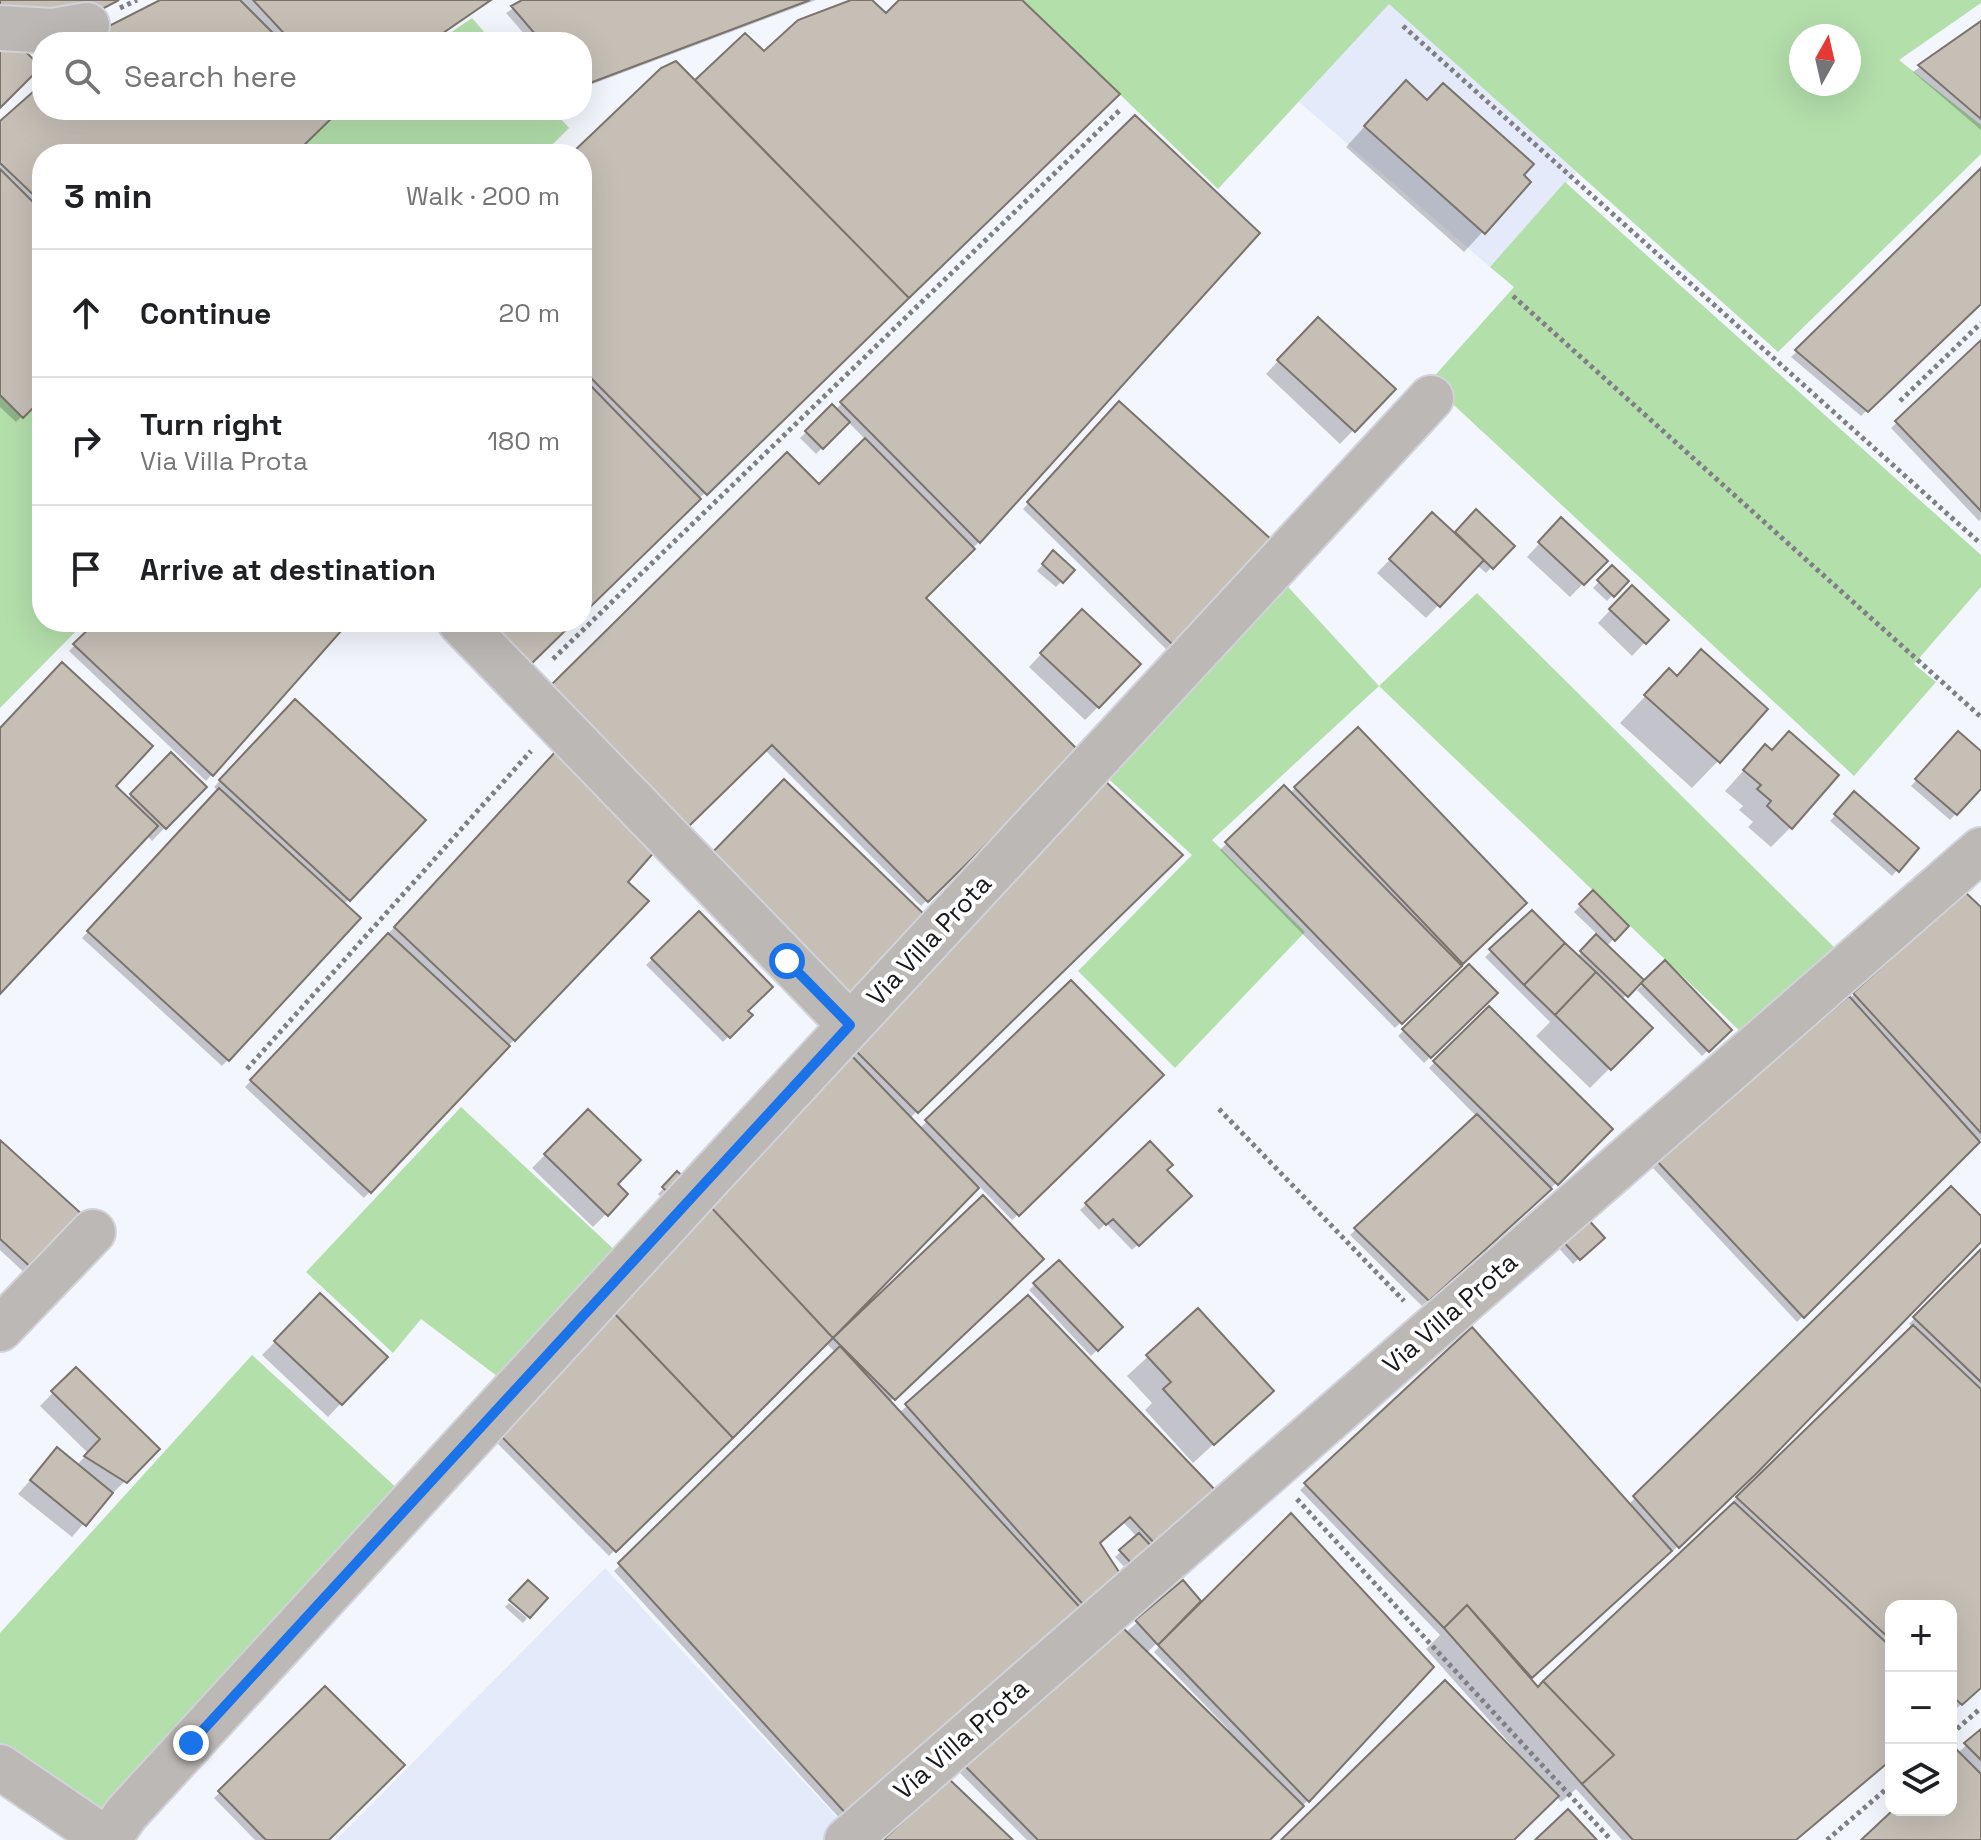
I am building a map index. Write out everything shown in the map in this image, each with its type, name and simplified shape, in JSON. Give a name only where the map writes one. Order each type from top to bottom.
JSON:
[{"type":"street","points":[[0,28],[53,31],[87,25]]},
{"type":"street","name":"Via Villa Prota","points":[[0,1767],[59,1828],[108,1840],[126,1814],[1431,398]]},
{"type":"street","points":[[470,632],[850,1025]]},
{"type":"street","name":"Via Villa Prota","points":[[847,1840],[1981,850]]},
{"type":"street","points":[[0,1329],[93,1232]]},
{"type":"path","points":[[1403,26],[1981,544]]},
{"type":"path","points":[[592,622],[1121,109]]},
{"type":"path","points":[[1513,296],[1981,717]]},
{"type":"path","points":[[1900,401],[1981,323]]},
{"type":"path","points":[[524,688],[582,632]]},
{"type":"path","points":[[247,1069],[556,722]]},
{"type":"path","points":[[1219,1109],[1431,1329]]},
{"type":"path","points":[[1270,1469],[1611,1840]]},
{"type":"path","points":[[1957,1729],[1981,1708]]},
{"type":"path","points":[[1827,1840],[1885,1790]]},
{"type":"shaded area","points":[[1389,3],[1577,172],[1490,267],[1299,102]]},
{"type":"shaded area","points":[[605,1568],[845,1826],[829,1840],[336,1840]]},
{"type":"green space","points":[[1022,0],[1981,0],[1981,3],[1899,60],[1981,125],[1981,154],[1778,352],[1389,4],[1218,189]]},
{"type":"green space","points":[[472,18],[484,32],[452,32]]},
{"type":"green space","points":[[330,120],[562,120],[569,128],[553,144],[305,144]]},
{"type":"green space","points":[[1565,182],[1981,555],[1981,587],[1914,664],[1936,682],[1854,776],[1429,382],[1514,287],[1490,267]]},
{"type":"green space","points":[[0,395],[32,398],[32,632],[75,632],[0,708]]},
{"type":"green space","points":[[1280,578],[1379,686],[1212,840],[1305,932],[1175,1068],[1078,971],[1192,855],[1102,773]]},
{"type":"green space","points":[[1477,593],[1835,948],[1742,1033],[1379,686]]},
{"type":"green space","points":[[461,1107],[620,1255],[505,1382],[421,1319],[393,1353],[306,1272]]},
{"type":"green space","points":[[252,1355],[400,1491],[107,1820],[0,1749],[0,1633]]},
{"type":"building","points":[[0,0],[119,0],[87,17],[0,8]]},
{"type":"building","points":[[160,0],[240,0],[272,32],[101,32]]},
{"type":"building","points":[[253,0],[491,0],[445,32],[283,32]]},
{"type":"building","points":[[522,0],[810,0],[592,82],[592,32],[533,32],[511,6]]},
{"type":"building","points":[[851,0],[872,0],[886,13],[899,0],[1022,0],[1120,94],[909,298],[695,80],[745,33],[764,51],[798,20]]},
{"type":"building","points":[[1981,21],[1981,119],[1918,65]]},
{"type":"building","points":[[12,38],[32,58],[32,76],[0,108],[0,51]]},
{"type":"building","points":[[676,61],[909,298],[707,495],[592,379],[592,144],[581,144],[661,68]]},
{"type":"building","points":[[1406,80],[1427,100],[1443,83],[1534,164],[1524,175],[1531,182],[1485,234],[1364,126]]},
{"type":"building","points":[[32,93],[32,120],[330,120],[305,144],[32,144],[32,193],[0,163],[0,121]]},
{"type":"building","points":[[1135,115],[1260,233],[980,543],[840,402]]},
{"type":"building","points":[[1981,168],[1981,304],[1868,412],[1795,350]]},
{"type":"building","points":[[0,169],[32,201],[32,409],[23,418],[0,395]]},
{"type":"building","points":[[1318,317],[1396,389],[1355,432],[1277,360]]},
{"type":"building","points":[[1981,340],[1981,511],[1895,421]]},
{"type":"building","points":[[592,387],[701,499],[592,605]]},
{"type":"building","points":[[1119,401],[1273,541],[1175,647],[1027,502]]},
{"type":"building","points":[[832,404],[850,422],[823,449],[805,431]]},
{"type":"building","points":[[865,438],[975,549],[926,598],[1080,752],[928,902],[772,745],[689,826],[550,686],[787,452],[819,484]]},
{"type":"building","points":[[1476,509],[1515,546],[1493,569],[1455,532]]},
{"type":"building","points":[[1432,512],[1484,560],[1440,607],[1389,559]]},
{"type":"building","points":[[1561,517],[1608,561],[1584,585],[1538,542]]},
{"type":"building","points":[[1053,550],[1075,570],[1063,583],[1042,564]]},
{"type":"building","points":[[1612,565],[1629,581],[1614,597],[1597,580]]},
{"type":"building","points":[[1632,585],[1669,620],[1646,644],[1609,609]]},
{"type":"building","points":[[1082,609],[1141,664],[1099,708],[1040,653]]},
{"type":"building","points":[[86,632],[340,632],[213,776],[73,644]]},
{"type":"building","points":[[490,632],[564,632],[526,669]]},
{"type":"building","points":[[1701,649],[1768,709],[1720,763],[1644,695],[1669,668],[1677,676]]},
{"type":"building","points":[[62,662],[153,746],[116,786],[158,826],[0,994],[0,728]]},
{"type":"building","points":[[295,699],[426,820],[350,901],[219,780]]},
{"type":"building","points":[[1358,727],[1527,903],[1463,964],[1294,787]]},
{"type":"building","points":[[1789,731],[1839,775],[1792,829],[1767,806],[1771,801],[1757,789],[1761,785],[1743,770],[1765,744],[1772,750]]},
{"type":"building","points":[[1958,731],[1981,751],[1981,789],[1957,815],[1915,779]]},
{"type":"building","points":[[557,750],[656,850],[628,882],[649,901],[515,1041],[394,927]]},
{"type":"building","points":[[171,752],[207,787],[166,829],[130,794]]},
{"type":"building","points":[[784,779],[928,918],[848,1000],[704,861]]},
{"type":"building","points":[[1103,779],[1183,855],[918,1113],[854,1049]]},
{"type":"building","points":[[1284,785],[1462,966],[1402,1024],[1225,842]]},
{"type":"building","points":[[219,788],[361,918],[229,1061],[87,931]]},
{"type":"building","points":[[1854,791],[1919,848],[1899,872],[1834,814]]},
{"type":"building","points":[[1593,890],[1629,926],[1615,941],[1579,904]]},
{"type":"building","points":[[1965,892],[1981,907],[1981,1133],[1853,993]]},
{"type":"building","points":[[1532,910],[1565,943],[1524,985],[1489,949]]},
{"type":"building","points":[[699,911],[773,987],[748,1011],[753,1015],[730,1038],[651,958]]},
{"type":"building","points":[[388,933],[510,1046],[371,1193],[250,1080]]},
{"type":"building","points":[[1596,934],[1644,980],[1628,997],[1580,951]]},
{"type":"building","points":[[1565,943],[1596,972],[1555,1015],[1524,985]]},
{"type":"building","points":[[1665,960],[1732,1030],[1709,1052],[1641,983]]},
{"type":"building","points":[[1469,964],[1498,993],[1431,1058],[1402,1029]]},
{"type":"building","points":[[1596,972],[1653,1028],[1611,1070],[1555,1015]]},
{"type":"building","points":[[1071,980],[1164,1075],[1019,1216],[925,1120]]},
{"type":"building","points":[[1849,996],[1980,1142],[1804,1318],[1656,1160]]},
{"type":"building","points":[[1489,1006],[1613,1129],[1558,1185],[1433,1061]]},
{"type":"building","points":[[849,1053],[979,1188],[833,1338],[709,1205]]},
{"type":"building","points":[[588,1109],[641,1160],[618,1184],[628,1194],[608,1216],[544,1154]]},
{"type":"building","points":[[1477,1114],[1552,1189],[1429,1301],[1354,1228]]},
{"type":"building","points":[[0,1140],[85,1217],[36,1272],[0,1239]]},
{"type":"building","points":[[1150,1141],[1173,1165],[1167,1170],[1192,1196],[1139,1246],[1113,1219],[1106,1225],[1085,1203]]},
{"type":"building","points":[[677,1171],[689,1182],[674,1198],[662,1187]]},
{"type":"building","points":[[1951,1186],[1981,1216],[1981,1242],[1758,1472],[1679,1548],[1633,1496]]},
{"type":"building","points":[[983,1195],[1044,1259],[895,1400],[833,1338]]},
{"type":"building","points":[[709,1205],[833,1338],[733,1438],[612,1311]]},
{"type":"building","points":[[1585,1216],[1605,1238],[1580,1260],[1560,1238]]},
{"type":"building","points":[[1981,1249],[1981,1382],[1913,1317]]},
{"type":"building","points":[[1059,1260],[1123,1327],[1098,1351],[1033,1283]]},
{"type":"building","points":[[320,1293],[388,1357],[342,1405],[274,1341]]},
{"type":"building","points":[[1028,1295],[1219,1494],[1158,1547],[1130,1517],[1100,1543],[1123,1578],[1088,1610],[905,1404]]},
{"type":"building","points":[[1198,1308],[1274,1391],[1214,1445],[1163,1389],[1171,1382],[1146,1355]]},
{"type":"building","points":[[612,1311],[733,1438],[616,1552],[500,1435]]},
{"type":"building","points":[[1913,1325],[1981,1389],[1981,1688],[1962,1705],[1957,1700],[1957,1600],[1885,1600],[1885,1634],[1736,1497]]},
{"type":"building","points":[[1472,1327],[1672,1551],[1532,1678],[1467,1605],[1444,1628],[1304,1483]]},
{"type":"building","points":[[840,1346],[1086,1614],[849,1817],[618,1563]]},
{"type":"building","points":[[76,1367],[160,1449],[127,1483],[84,1456],[100,1439],[51,1391]]},
{"type":"building","points":[[57,1447],[113,1493],[86,1526],[30,1480]]},
{"type":"building","points":[[1734,1502],[1885,1641],[1885,1765],[1796,1840],[1633,1840],[1582,1784],[1614,1755],[1543,1681]]},
{"type":"building","points":[[1291,1513],[1434,1667],[1309,1802],[1158,1645]]},
{"type":"building","points":[[1139,1533],[1154,1549],[1134,1566],[1119,1550]]},
{"type":"building","points":[[528,1580],[548,1598],[530,1618],[509,1600]]},
{"type":"building","points":[[1183,1580],[1201,1601],[1158,1645],[1135,1620]]},
{"type":"building","points":[[1467,1605],[1538,1687],[1543,1681],[1614,1755],[1582,1784],[1444,1628]]},
{"type":"building","points":[[1122,1627],[1304,1806],[1270,1840],[1038,1840],[965,1766]]},
{"type":"building","points":[[1445,1680],[1559,1796],[1514,1840],[1281,1840]]},
{"type":"building","points":[[325,1686],[405,1765],[329,1840],[266,1840],[218,1791]]},
{"type":"building","points":[[1981,1729],[1981,1760],[1964,1743]]},
{"type":"building","points":[[1957,1750],[1981,1774],[1981,1840],[1861,1840],[1887,1816],[1957,1816]]},
{"type":"building","points":[[949,1779],[1013,1840],[883,1840]]},
{"type":"building","points":[[1568,1809],[1597,1840],[1535,1840]]},
{"type":"route","points":[[191,1743],[850,1025],[787,961]]}]
